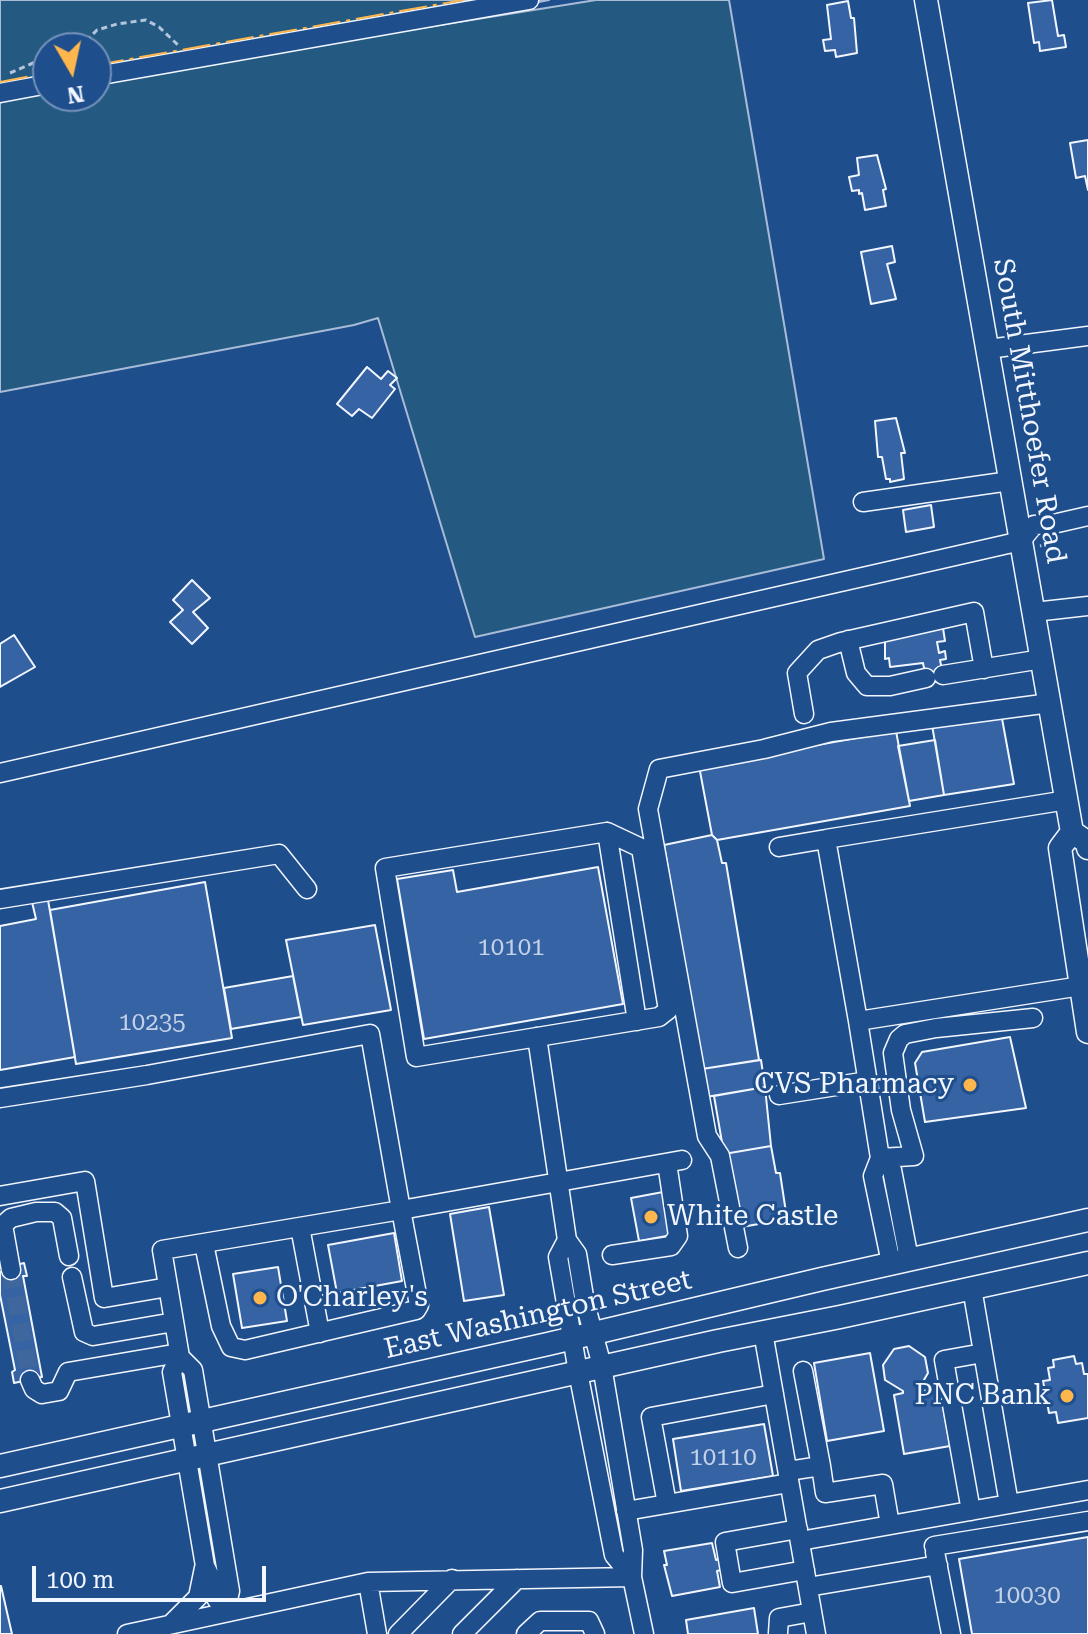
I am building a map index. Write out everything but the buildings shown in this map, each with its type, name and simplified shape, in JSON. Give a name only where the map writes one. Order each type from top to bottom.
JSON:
[{"type":"main road","name":"South Mitthoefer Road","points":[[926,0],[1067,800],[1080,830],[1060,848],[1088,1032]]},
{"type":"main road","points":[[1080,830],[1088,848]]},
{"type":"main road","name":"East Washington Street","points":[[0,1466],[1088,1220]]},
{"type":"main road","points":[[0,1501],[602,1366],[1088,1263]]},
{"type":"street","points":[[112,73],[529,0]]},
{"type":"street","points":[[0,93],[32,87]]},
{"type":"street","points":[[988,349],[1088,336]]},
{"type":"street","points":[[863,502],[1010,481]]},
{"type":"street","points":[[0,773],[1021,541],[1034,525],[1088,516]]},
{"type":"street","points":[[1034,612],[1088,606]]},
{"type":"street","points":[[804,714],[797,673],[818,650],[848,640],[974,612],[984,669]]},
{"type":"street","points":[[848,640],[856,673],[867,686],[890,686],[1042,659]]},
{"type":"street","points":[[738,1248],[720,1156],[707,1136],[648,809],[659,769],[764,749],[831,732],[1050,703]]},
{"type":"street","points":[[779,847],[1067,800]]},
{"type":"street","points":[[607,832],[637,1021]]},
{"type":"street","points":[[607,832],[641,848],[668,1010],[659,1017],[637,1021],[416,1057],[385,868],[607,832]]},
{"type":"street","points":[[826,839],[880,1158],[892,1170],[900,1261]]},
{"type":"street","points":[[0,899],[279,854],[307,889]]},
{"type":"street","points":[[858,1021],[893,1014],[1084,1001]]},
{"type":"street","points":[[893,1014],[899,1039]]},
{"type":"street","points":[[880,1158],[914,1156],[901,1110],[893,1053],[899,1039],[905,1034],[936,1028],[1033,1018]]},
{"type":"street","points":[[0,1098],[370,1034],[419,1305],[416,1310],[245,1350],[231,1347],[221,1326],[204,1244]]},
{"type":"street","points":[[537,1037],[567,1240],[577,1254],[582,1336],[578,1372],[614,1555],[632,1577]]},
{"type":"street","points":[[779,1095],[868,1081]]},
{"type":"street","points":[[225,1612],[230,1591],[191,1423],[172,1372],[180,1355],[162,1250],[674,1162],[678,1236],[671,1246],[612,1255]]},
{"type":"street","points":[[0,1196],[85,1181],[104,1298],[168,1287]]},
{"type":"street","points":[[11,1270],[3,1225],[11,1218],[36,1212],[55,1212],[62,1218],[69,1256]]},
{"type":"street","points":[[300,1227],[320,1333]]},
{"type":"street","points":[[72,1277],[84,1332],[93,1336],[174,1322]]},
{"type":"street","points":[[972,1288],[1009,1504]]},
{"type":"street","points":[[763,1332],[816,1634]]},
{"type":"street","points":[[582,1336],[602,1366],[633,1550],[632,1577],[644,1634]]},
{"type":"street","points":[[971,1511],[944,1360],[983,1353]]},
{"type":"street","points":[[30,1380],[34,1389],[42,1394],[59,1391],[68,1372],[180,1355]]},
{"type":"street","points":[[803,1371],[825,1493],[883,1484],[890,1525]]},
{"type":"street","points":[[667,1504],[651,1417],[774,1394]]},
{"type":"street","points":[[171,1624],[198,1597],[205,1566],[197,1457]]},
{"type":"street","points":[[626,1511],[788,1477],[821,1466]]},
{"type":"street","points":[[938,1565],[806,1579],[732,1583],[725,1542],[890,1525],[1088,1490]]},
{"type":"street","points":[[930,1518],[951,1634]]},
{"type":"street","points":[[934,1546],[1088,1521]]},
{"type":"street","points":[[205,1566],[214,1595],[225,1612]]},
{"type":"street","points":[[138,1633],[368,1582],[632,1577]]},
{"type":"street","points":[[398,1634],[452,1579]]},
{"type":"street","points":[[462,1634],[517,1579]]},
{"type":"street","points":[[368,1582],[377,1634]]},
{"type":"street","points":[[778,1633],[779,1618],[812,1612]]},
{"type":"street","points":[[526,1634],[540,1621],[589,1621],[595,1634]]},
{"type":"path","points":[[95,32],[117,24],[146,20],[159,27],[176,44],[204,57]]},
{"type":"path","points":[[0,77],[32,63]]},
{"type":"shaded area","points":[[0,0],[549,0],[340,41],[596,0],[729,0],[824,559],[475,637],[378,318],[0,392]]},
{"type":"tunnel","points":[[11,1270],[30,1380]]},
{"type":"power","points":[[112,62],[463,0]]},
{"type":"power","points":[[0,82],[32,76]]},
{"type":"place","name":"CVS Pharmacy","points":[[970,1085]]},
{"type":"place","name":"White Castle","points":[[651,1217]]},
{"type":"place","name":"O'Charley's","points":[[260,1298]]},
{"type":"place","name":"PNC Bank","points":[[1067,1396]]}]
